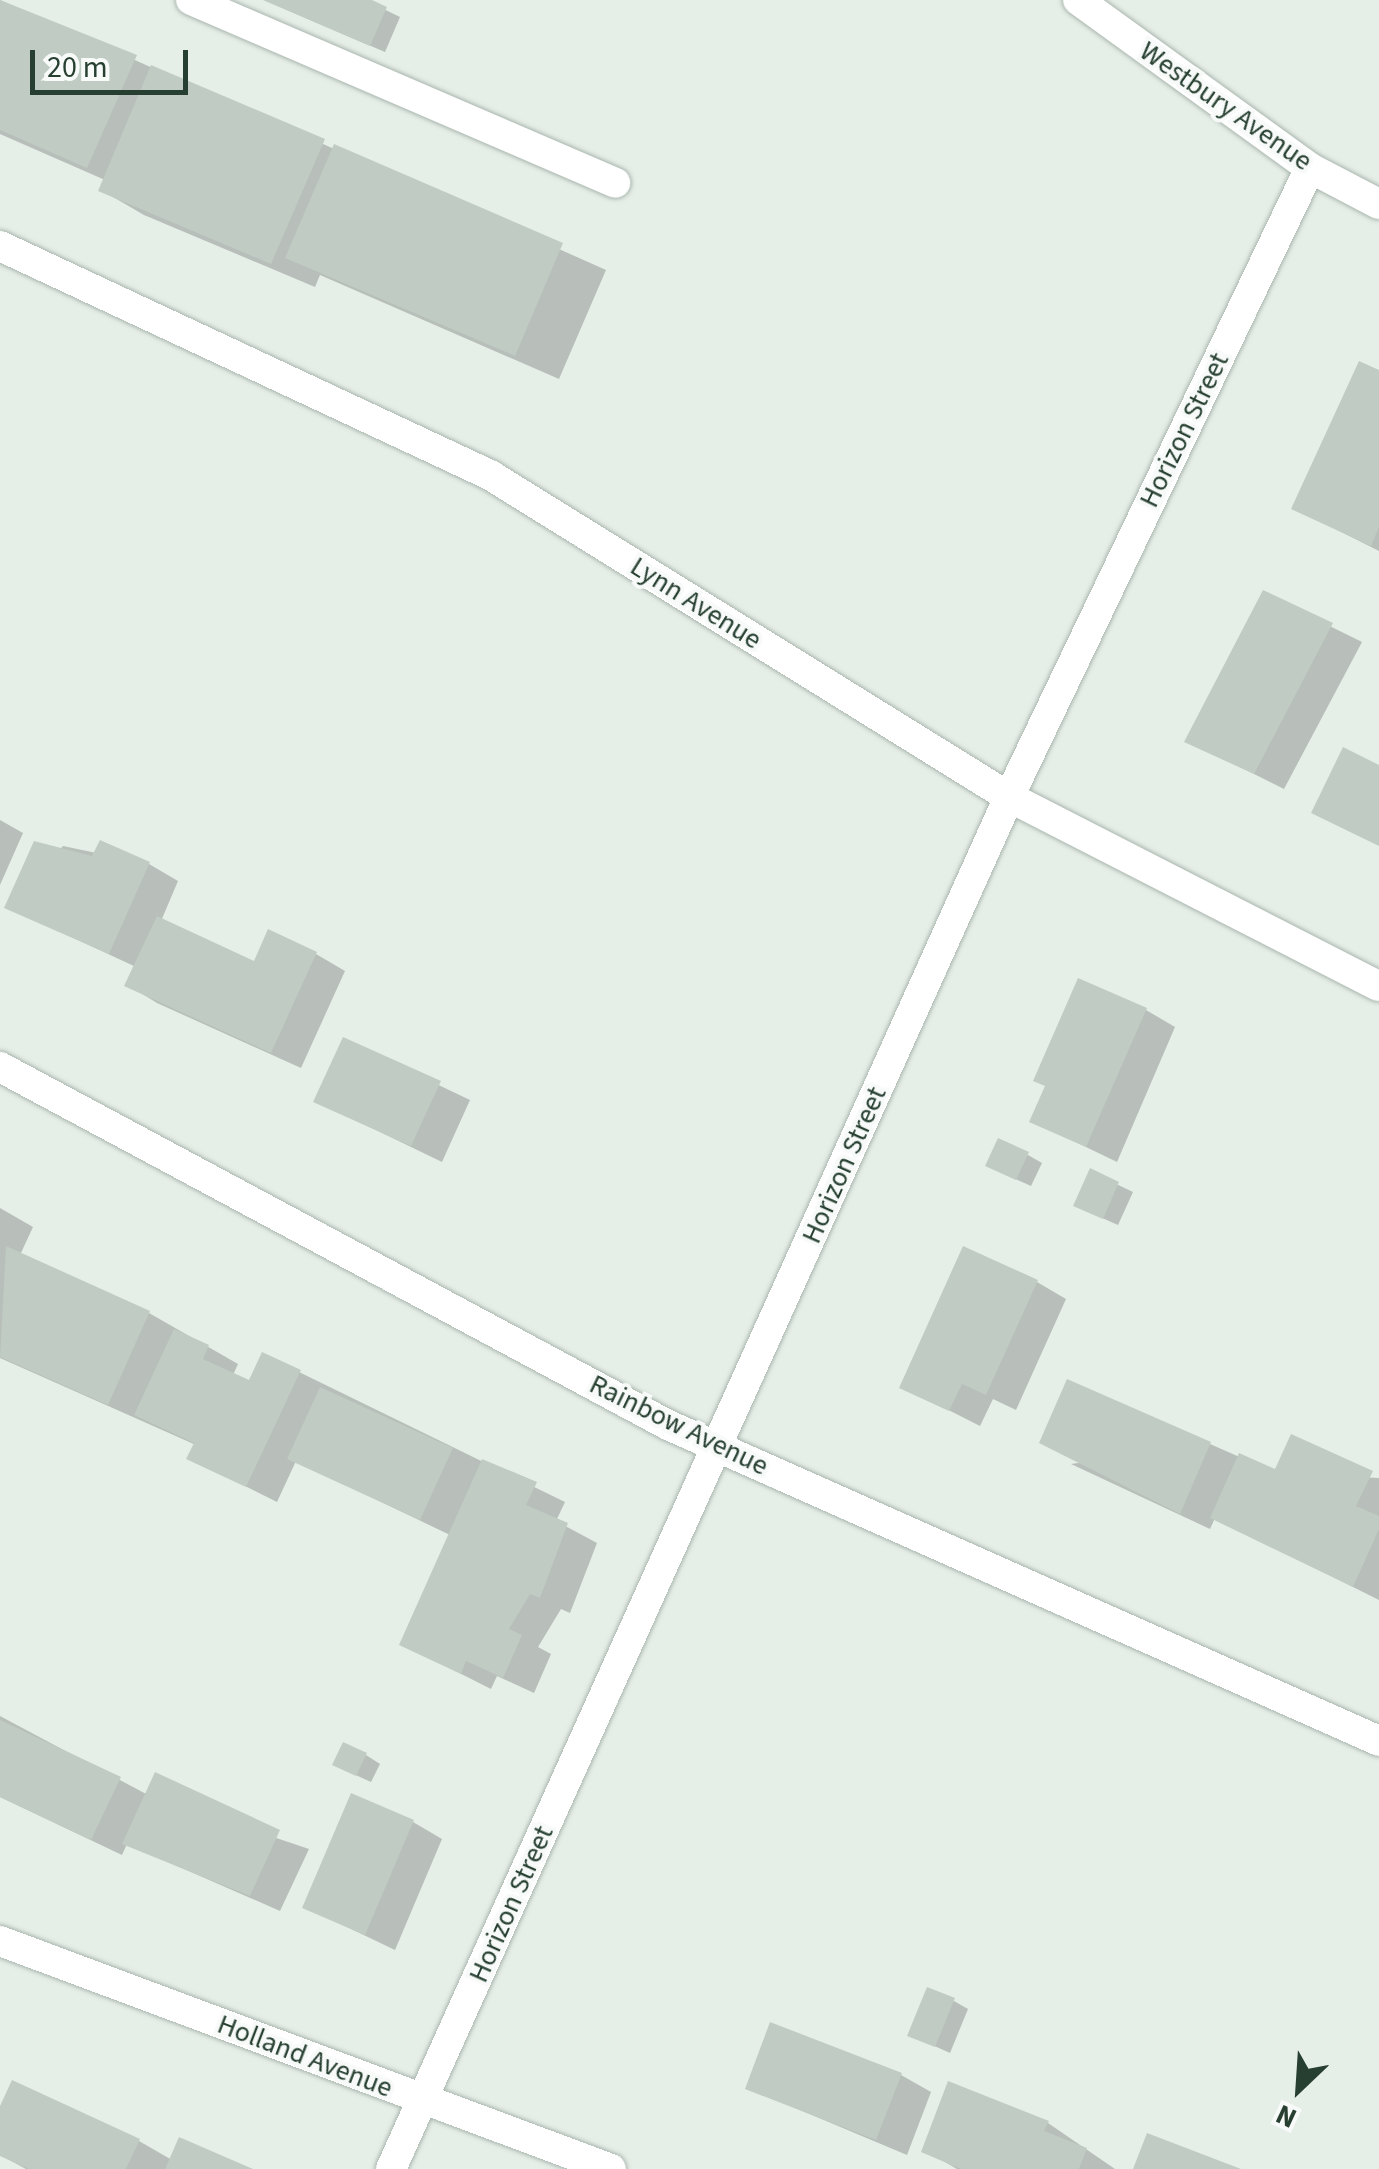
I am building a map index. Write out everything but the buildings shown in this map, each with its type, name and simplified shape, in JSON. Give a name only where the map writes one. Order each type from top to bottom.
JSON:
[{"type":"street","points":[[191,0],[616,183]]},
{"type":"street","name":"Westbury Avenue","points":[[1078,0],[1310,168],[1379,204]]},
{"type":"street","name":"Horizon Street","points":[[391,2169],[1009,796],[1310,168]]},
{"type":"street","name":"Lynn Avenue","points":[[0,246],[490,475],[1009,796],[1379,986]]},
{"type":"street","name":"Rainbow Avenue","points":[[0,1066],[718,1446],[1379,1742]]},
{"type":"street","name":"Holland Avenue","points":[[0,1940],[611,2169]]}]
